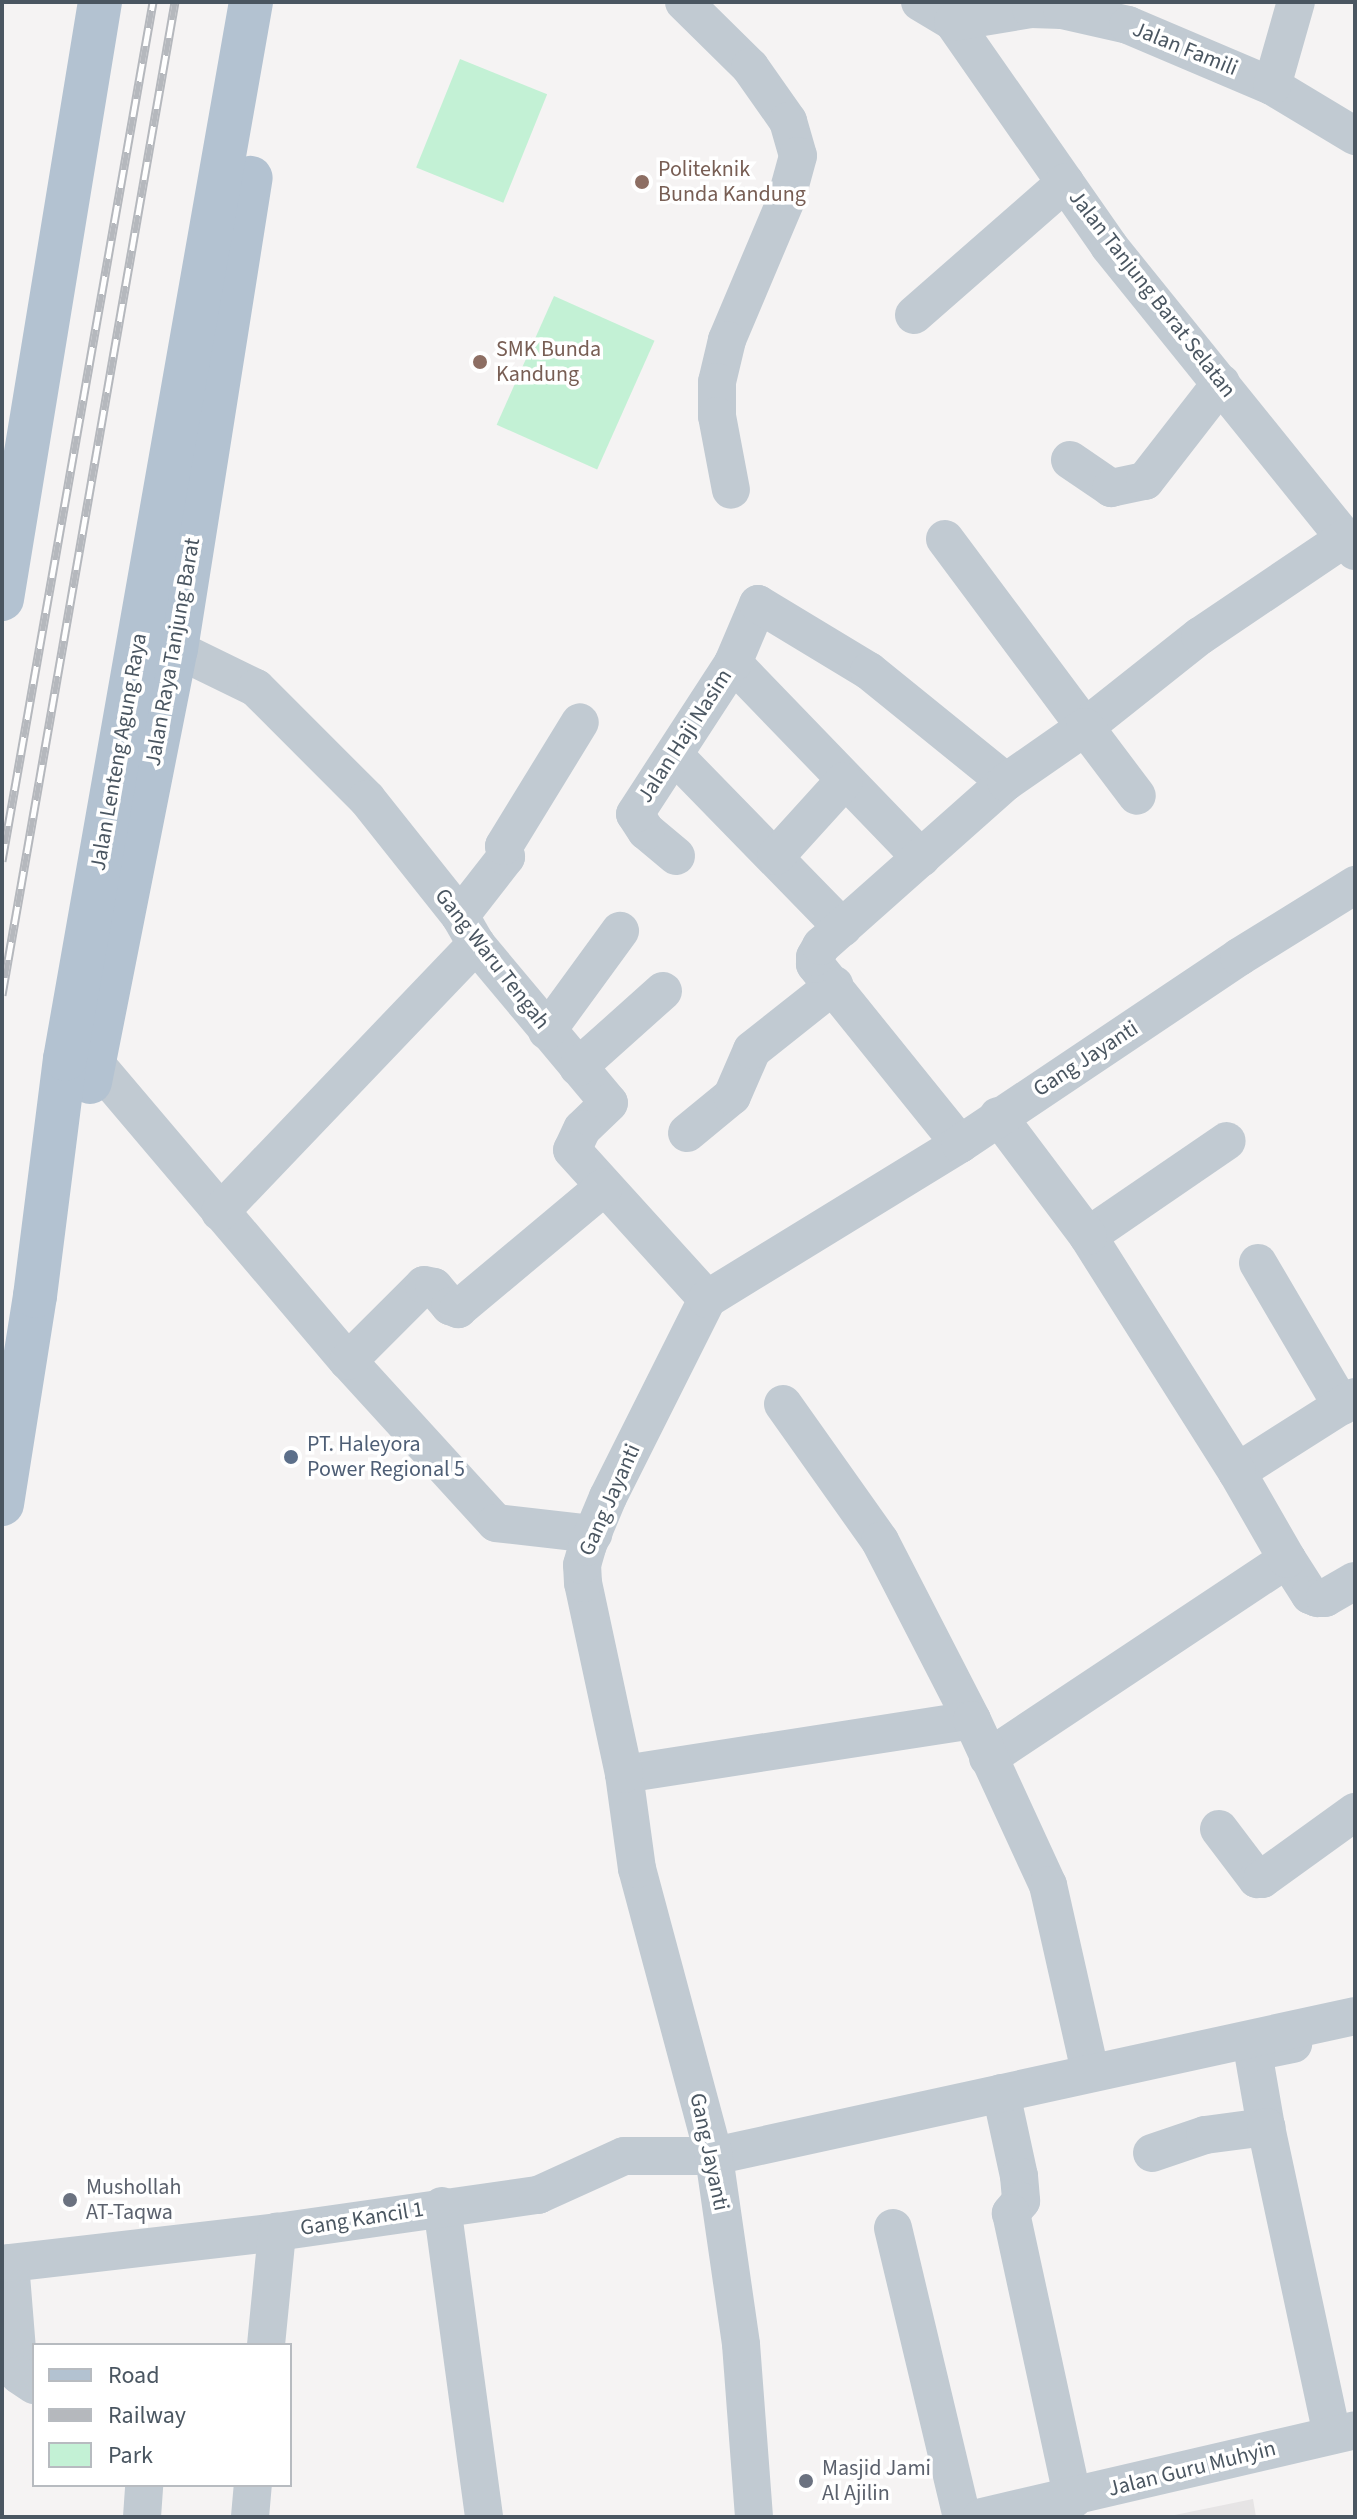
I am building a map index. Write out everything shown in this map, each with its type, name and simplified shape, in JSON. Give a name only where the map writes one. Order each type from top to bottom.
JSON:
[{"type":"main road","points":[[2,599],[100,2]]},
{"type":"main road","name":"Jalan Lenteng Agung Raya","points":[[2,1504],[35,1296],[65,1059],[251,2]]},
{"type":"main road","name":"Jalan Raya Tanjung Barat","points":[[35,1296],[95,1063],[176,649],[282,2]]},
{"type":"street","points":[[684,2],[750,67],[788,121],[798,156],[786,200],[727,340],[717,382],[717,416],[731,490]]},
{"type":"street","name":"Jalan Tanjung Barat Selatan","points":[[920,2],[953,22],[1151,301],[1351,544]]},
{"type":"street","points":[[1272,86],[1296,2]]},
{"type":"street","name":"Jalan Famili","points":[[953,22],[1031,9],[1093,16],[1160,36],[1272,86],[1355,136]]},
{"type":"street","points":[[914,315],[1065,183]]},
{"type":"street","points":[[1070,460],[1111,488],[1145,481],[1221,383]]},
{"type":"street","points":[[945,539],[1137,796]]},
{"type":"street","points":[[960,1144],[815,964],[821,946],[1006,782],[1085,727],[1200,636],[1351,544]]},
{"type":"street","name":"Jalan Haji Nasim","points":[[676,856],[646,831],[635,814],[733,663],[758,604],[869,671],[1006,782]]},
{"type":"street","name":"Gang Waru Tengah","points":[[176,649],[256,688],[367,799],[547,1031],[609,1103],[582,1129],[572,1150],[707,1299]]},
{"type":"street","points":[[733,663],[921,858]]},
{"type":"street","points":[[220,1212],[468,930],[506,857],[504,846],[580,722]]},
{"type":"street","points":[[675,756],[843,928]]},
{"type":"street","points":[[776,856],[844,781]]},
{"type":"street","name":"Gang Jayanti","points":[[754,2517],[741,2344],[714,2156],[637,1869],[624,1774],[583,1583],[582,1565],[593,1534],[707,1299],[960,1144],[998,1116],[1355,885]]},
{"type":"street","points":[[547,1031],[620,931]]},
{"type":"street","points":[[687,1133],[732,1096],[752,1050],[834,985]]},
{"type":"street","points":[[578,1067],[663,991]]},
{"type":"street","points":[[95,1063],[348,1361],[496,1523],[593,1534]]},
{"type":"street","points":[[998,1116],[1088,1236],[1237,1472],[1310,1595],[1325,1598],[1355,1581]]},
{"type":"street","points":[[1088,1236],[1227,1141]]},
{"type":"street","points":[[348,1361],[424,1285],[434,1287],[450,1306],[458,1309],[604,1187]]},
{"type":"street","points":[[1237,1472],[1348,1402],[1258,1263]]},
{"type":"street","points":[[783,1404],[880,1541],[972,1720],[1048,1885],[1090,2071]]},
{"type":"street","points":[[988,1758],[1287,1559]]},
{"type":"street","points":[[624,1774],[972,1720]]},
{"type":"street","points":[[1219,1829],[1257,1879],[1262,1879],[1355,1812]]},
{"type":"street","name":"Gang Kancil 1","points":[[6,2263],[277,2232],[442,2206],[538,2195],[624,2156],[714,2156],[1090,2071],[1355,2016]]},
{"type":"street","points":[[1344,2432],[1266,2127],[1253,2052],[1355,2030]]},
{"type":"street","points":[[1001,2093],[1019,2176],[1021,2201],[1011,2213],[1050,2507]]},
{"type":"street","points":[[1152,2153],[1205,2135],[1266,2127]]},
{"type":"street","points":[[442,2206],[484,2517]]},
{"type":"street","points":[[893,2228],[962,2517]]},
{"type":"street","points":[[266,2343],[277,2232]]},
{"type":"street","points":[[6,2263],[19,2375],[32,2384]]},
{"type":"street","name":"Jalan Guru Muhyin","points":[[982,2517],[1050,2507],[1344,2432]]},
{"type":"street","points":[[142,2517],[144,2487]]},
{"type":"street","points":[[250,2517],[253,2487]]},
{"type":"shaded area","points":[[1253,2499],[1256,2517],[1165,2517]]},
{"type":"green space","points":[[460,59],[547,94],[503,203],[416,167]]},
{"type":"green space","points":[[554,296],[654,341],[597,470],[497,425]]},
{"type":"railway","points":[[2,861],[153,2]]},
{"type":"railway","points":[[2,995],[175,2]]},
{"type":"place","name":"Politeknik Bunda Kandung","points":[[642,182]]},
{"type":"place","name":"SMK Bunda Kandung","points":[[480,362]]},
{"type":"place","name":"PT. Haleyora Power Regional 5","points":[[291,1457]]},
{"type":"place","name":"Mushollah AT-Taqwa","points":[[70,2200]]},
{"type":"place","name":"Masjid Jami Al Ajilin","points":[[806,2481]]}]
